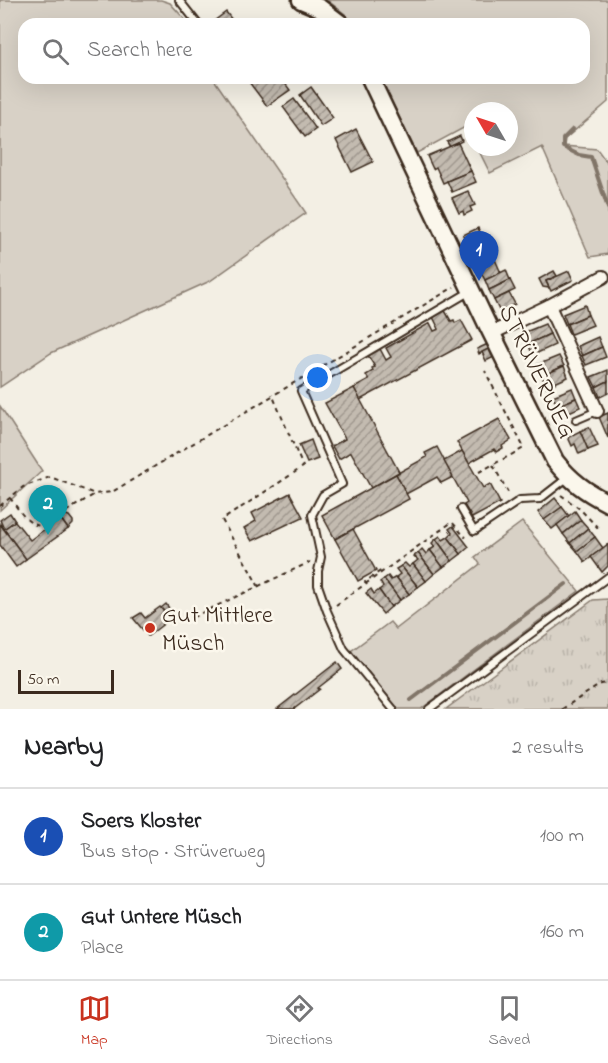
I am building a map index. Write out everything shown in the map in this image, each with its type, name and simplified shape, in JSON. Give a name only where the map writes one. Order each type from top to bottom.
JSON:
[{"type":"street","points":[[301,0],[320,8],[333,18]]},
{"type":"street","name":"STRÜVERWEG","points":[[373,84],[555,461],[584,491],[608,503]]},
{"type":"street","points":[[492,333],[603,277]]},
{"type":"street","points":[[549,306],[597,411]]},
{"type":"lane","points":[[179,0],[193,18]]},
{"type":"lane","points":[[393,709],[344,649],[318,585],[321,556],[312,515],[323,495],[342,484],[301,391],[469,285]]},
{"type":"lane","points":[[576,420],[597,411]]},
{"type":"lane","points":[[461,509],[474,531],[520,500],[540,499],[568,477]]},
{"type":"lane","points":[[429,709],[608,577]]},
{"type":"path","points":[[10,498],[31,524],[38,527],[95,494],[112,492],[272,394],[469,285]]},
{"type":"path","points":[[479,472],[524,448],[485,371]]},
{"type":"path","points":[[259,587],[222,520],[303,467],[272,394]]},
{"type":"path","points":[[493,465],[508,491]]},
{"type":"path","points":[[0,506],[23,487],[50,477],[95,494]]},
{"type":"path","points":[[559,493],[580,509],[601,531]]},
{"type":"path","points":[[327,611],[367,585],[452,522],[465,537]]},
{"type":"path","points":[[193,617],[321,556]]},
{"type":"path","points":[[367,585],[365,582],[383,568]]},
{"type":"path","points":[[562,709],[601,684],[608,682]]},
{"type":"green space","points":[[0,0],[161,0],[170,3],[184,18],[18,18],[18,84],[217,84],[306,213],[210,281],[51,353],[0,387]]},
{"type":"green space","points":[[327,0],[608,0],[608,102],[565,139],[564,146],[597,149],[608,164],[608,254],[590,257],[542,147],[490,173],[482,156],[518,156],[518,102],[464,102],[464,128],[417,153],[383,84],[590,84],[590,18],[348,18]]},
{"type":"green space","points":[[0,406],[42,471],[0,510]]},
{"type":"green space","points":[[522,522],[579,591],[421,709],[398,709],[351,651],[390,622],[396,629],[480,564],[475,557]]},
{"type":"green space","points":[[608,599],[608,709],[446,709],[593,600]]},
{"type":"building","points":[[226,12],[230,18],[218,18]]},
{"type":"building","points":[[250,84],[286,84],[290,90],[267,106]]},
{"type":"building","points":[[311,87],[333,118],[321,126],[300,95]]},
{"type":"building","points":[[294,99],[316,129],[305,137],[283,107]]},
{"type":"building","points":[[356,129],[373,162],[352,172],[336,140]]},
{"type":"building","points":[[460,136],[462,141],[450,147],[447,142]]},
{"type":"building","points":[[458,143],[471,171],[443,183],[436,167],[433,169],[427,156]]},
{"type":"building","points":[[471,171],[476,182],[452,192],[447,181]]},
{"type":"building","points":[[468,191],[475,205],[470,207],[472,211],[464,215],[463,211],[459,213],[452,198]]},
{"type":"building","points":[[478,228],[485,242],[470,249],[463,235]]},
{"type":"building","points":[[486,242],[494,257],[477,265],[470,249]]},
{"type":"building","points":[[494,257],[501,273],[485,280],[477,265]]},
{"type":"building","points":[[506,270],[510,280],[489,290],[485,280]]},
{"type":"building","points":[[554,271],[557,276],[546,281],[549,288],[543,287],[539,279]]},
{"type":"building","points":[[569,271],[573,280],[551,291],[546,281]]},
{"type":"building","points":[[510,280],[515,290],[494,300],[489,290]]},
{"type":"building","points":[[509,293],[515,304],[500,312],[494,300]]},
{"type":"building","points":[[585,305],[588,315],[567,324],[563,314]]},
{"type":"building","points":[[444,309],[451,321],[454,320],[455,323],[461,320],[472,340],[360,400],[354,388],[369,380],[366,375],[375,367],[367,354],[379,347],[386,360],[391,357],[386,348],[430,323],[434,331],[439,329],[432,315]]},
{"type":"building","points":[[588,315],[593,325],[571,334],[567,324]]},
{"type":"building","points":[[545,324],[550,334],[528,344],[523,333]]},
{"type":"building","points":[[550,334],[555,345],[533,355],[528,344]]},
{"type":"building","points":[[598,337],[602,347],[582,356],[578,346]]},
{"type":"building","points":[[488,344],[491,348],[479,354],[477,349]]},
{"type":"building","points":[[492,347],[496,356],[486,361],[482,352]]},
{"type":"building","points":[[602,347],[606,357],[586,365],[582,356]]},
{"type":"building","points":[[559,356],[564,366],[542,376],[537,365]]},
{"type":"building","points":[[564,366],[568,377],[546,387],[542,376]]},
{"type":"building","points":[[608,370],[608,381],[596,387],[591,377]]},
{"type":"building","points":[[608,381],[608,393],[600,397],[596,387]]},
{"type":"building","points":[[354,388],[399,472],[371,488],[351,452],[339,459],[332,446],[345,439],[325,403]]},
{"type":"building","points":[[572,388],[576,398],[557,406],[553,396]]},
{"type":"building","points":[[576,398],[580,407],[561,416],[557,406]]},
{"type":"building","points":[[608,413],[608,438],[599,417]]},
{"type":"building","points":[[499,419],[511,440],[496,452],[494,449],[469,463],[457,442]]},
{"type":"building","points":[[589,427],[598,446],[588,450],[580,431]]},
{"type":"building","points":[[580,431],[588,450],[579,454],[575,444],[572,446],[568,437]]},
{"type":"building","points":[[311,440],[318,459],[307,463],[299,445]]},
{"type":"building","points":[[437,447],[453,477],[441,483],[437,477],[406,494],[396,474],[427,457],[425,453]]},
{"type":"building","points":[[462,451],[483,488],[490,484],[500,503],[472,518],[464,505],[467,503],[444,461]]},
{"type":"building","points":[[396,474],[409,499],[335,539],[322,515]]},
{"type":"building","points":[[290,493],[303,517],[252,541],[244,528],[256,521],[252,513]]},
{"type":"building","points":[[555,498],[562,507],[544,520],[538,512]]},
{"type":"building","points":[[562,507],[569,516],[552,529],[544,520]]},
{"type":"building","points":[[575,511],[581,520],[563,534],[557,525]]},
{"type":"building","points":[[10,513],[15,521],[4,529],[0,520]]},
{"type":"building","points":[[66,515],[73,521],[68,529],[61,519]]},
{"type":"building","points":[[60,518],[68,529],[26,559],[4,529],[15,521],[30,540]]},
{"type":"building","points":[[581,520],[588,528],[570,543],[563,534]]},
{"type":"building","points":[[0,524],[26,559],[16,567],[0,545]]},
{"type":"building","points":[[453,526],[469,547],[461,554],[448,537],[452,533],[449,529]]},
{"type":"building","points":[[588,528],[595,537],[577,551],[570,543]]},
{"type":"building","points":[[353,529],[376,571],[358,581],[335,539]]},
{"type":"building","points":[[440,536],[443,540],[448,537],[461,554],[452,561],[436,539]]},
{"type":"building","points":[[595,537],[603,548],[585,562],[577,551]]},
{"type":"building","points":[[436,539],[452,561],[443,567],[430,550],[435,547],[432,543]]},
{"type":"building","points":[[608,544],[608,566],[602,572],[591,557]]},
{"type":"building","points":[[422,549],[426,554],[430,550],[443,567],[434,574],[418,553]]},
{"type":"building","points":[[418,553],[434,574],[426,581],[413,564],[418,560],[414,556]]},
{"type":"building","points":[[405,563],[409,567],[413,564],[426,581],[418,587],[401,566]]},
{"type":"building","points":[[401,566],[418,587],[409,594],[396,577],[400,574],[396,569]]},
{"type":"building","points":[[388,576],[391,580],[396,577],[409,594],[400,600],[384,579]]},
{"type":"building","points":[[384,579],[400,600],[391,607],[379,590],[383,587],[380,582]]},
{"type":"building","points":[[371,589],[374,594],[379,590],[391,607],[383,614],[366,593]]},
{"type":"building","points":[[166,604],[174,615],[170,618],[161,608]]},
{"type":"building","name":"Gut Mittlere Müsch","points":[[160,607],[170,619],[148,636],[133,618],[141,613],[145,618]]},
{"type":"building","points":[[337,662],[342,669],[318,688],[320,689],[294,709],[277,709]]},
{"type":"waterway","points":[[573,129],[563,139],[563,147],[579,155],[591,157],[608,208]]},
{"type":"waterway","points":[[411,700],[566,584]]},
{"type":"place","name":"Soers Kloster","points":[[479,281]]},
{"type":"place","name":"Gut Untere Müsch","points":[[48,535]]},
{"type":"place","name":"Gut Mittlere Müsch","points":[[150,628]]}]
